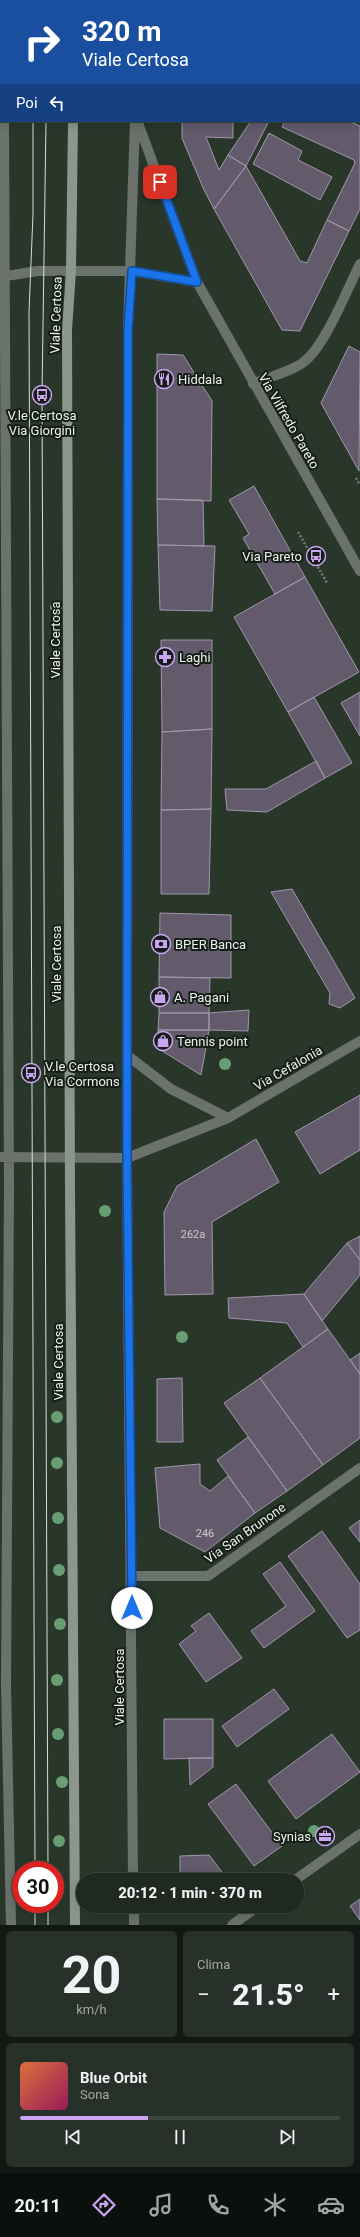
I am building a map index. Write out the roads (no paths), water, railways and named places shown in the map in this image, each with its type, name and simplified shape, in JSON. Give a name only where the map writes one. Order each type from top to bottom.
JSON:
[{"type":"main road","name":"Viale Certosa","points":[[72,122],[71,271],[67,330],[75,1925]]},
{"type":"street","points":[[4,122],[2,276],[6,1686],[11,1925]]},
{"type":"street","name":"Viale Certosa","points":[[134,1873],[127,1158],[128,330],[132,271],[136,122]]},
{"type":"street","name":"Viale Certosa","points":[[136,122],[197,282]]},
{"type":"street","points":[[253,384],[301,364],[311,356],[323,338],[360,264]]},
{"type":"street","points":[[2,276],[37,271],[132,271],[197,282]]},
{"type":"street","name":"Via Vilfredo Pareto","points":[[197,282],[253,384],[360,571]]},
{"type":"street","name":"Via Cefalonia","points":[[127,1158],[228,1118],[360,1041]]},
{"type":"street","points":[[128,1056],[172,1089],[228,1118]]},
{"type":"street","points":[[4,1157],[70,1159],[127,1158]]},
{"type":"street","name":"Via San Brunone","points":[[132,1576],[208,1576],[360,1468]]},
{"type":"street","points":[[304,1874],[360,1834]]},
{"type":"street","points":[[134,1913],[134,1925]]},
{"type":"street","points":[[232,1925],[248,1913]]},
{"type":"tram line","points":[[33,122],[33,214],[29,312],[35,1861]]},
{"type":"tram line","points":[[46,122],[42,395],[48,1861]]},
{"type":"tram line","points":[[35,1913],[35,1925]]},
{"type":"tram line","points":[[48,1913],[48,1925]]},
{"type":"place","name":"Hiddala","points":[[164,379]]},
{"type":"place","name":"V.le Certosa Via Giorgini","points":[[42,395]]},
{"type":"place","name":"Via Pareto","points":[[316,556]]},
{"type":"place","name":"Laghi","points":[[165,657]]},
{"type":"place","name":"BPER Banca","points":[[161,944]]},
{"type":"place","name":"A. Pagani","points":[[160,997]]},
{"type":"place","name":"Tennis point","points":[[163,1041]]},
{"type":"place","name":"V.le Certosa Via Cormons","points":[[31,1073]]},
{"type":"place","name":"Synias","points":[[325,1836]]}]
